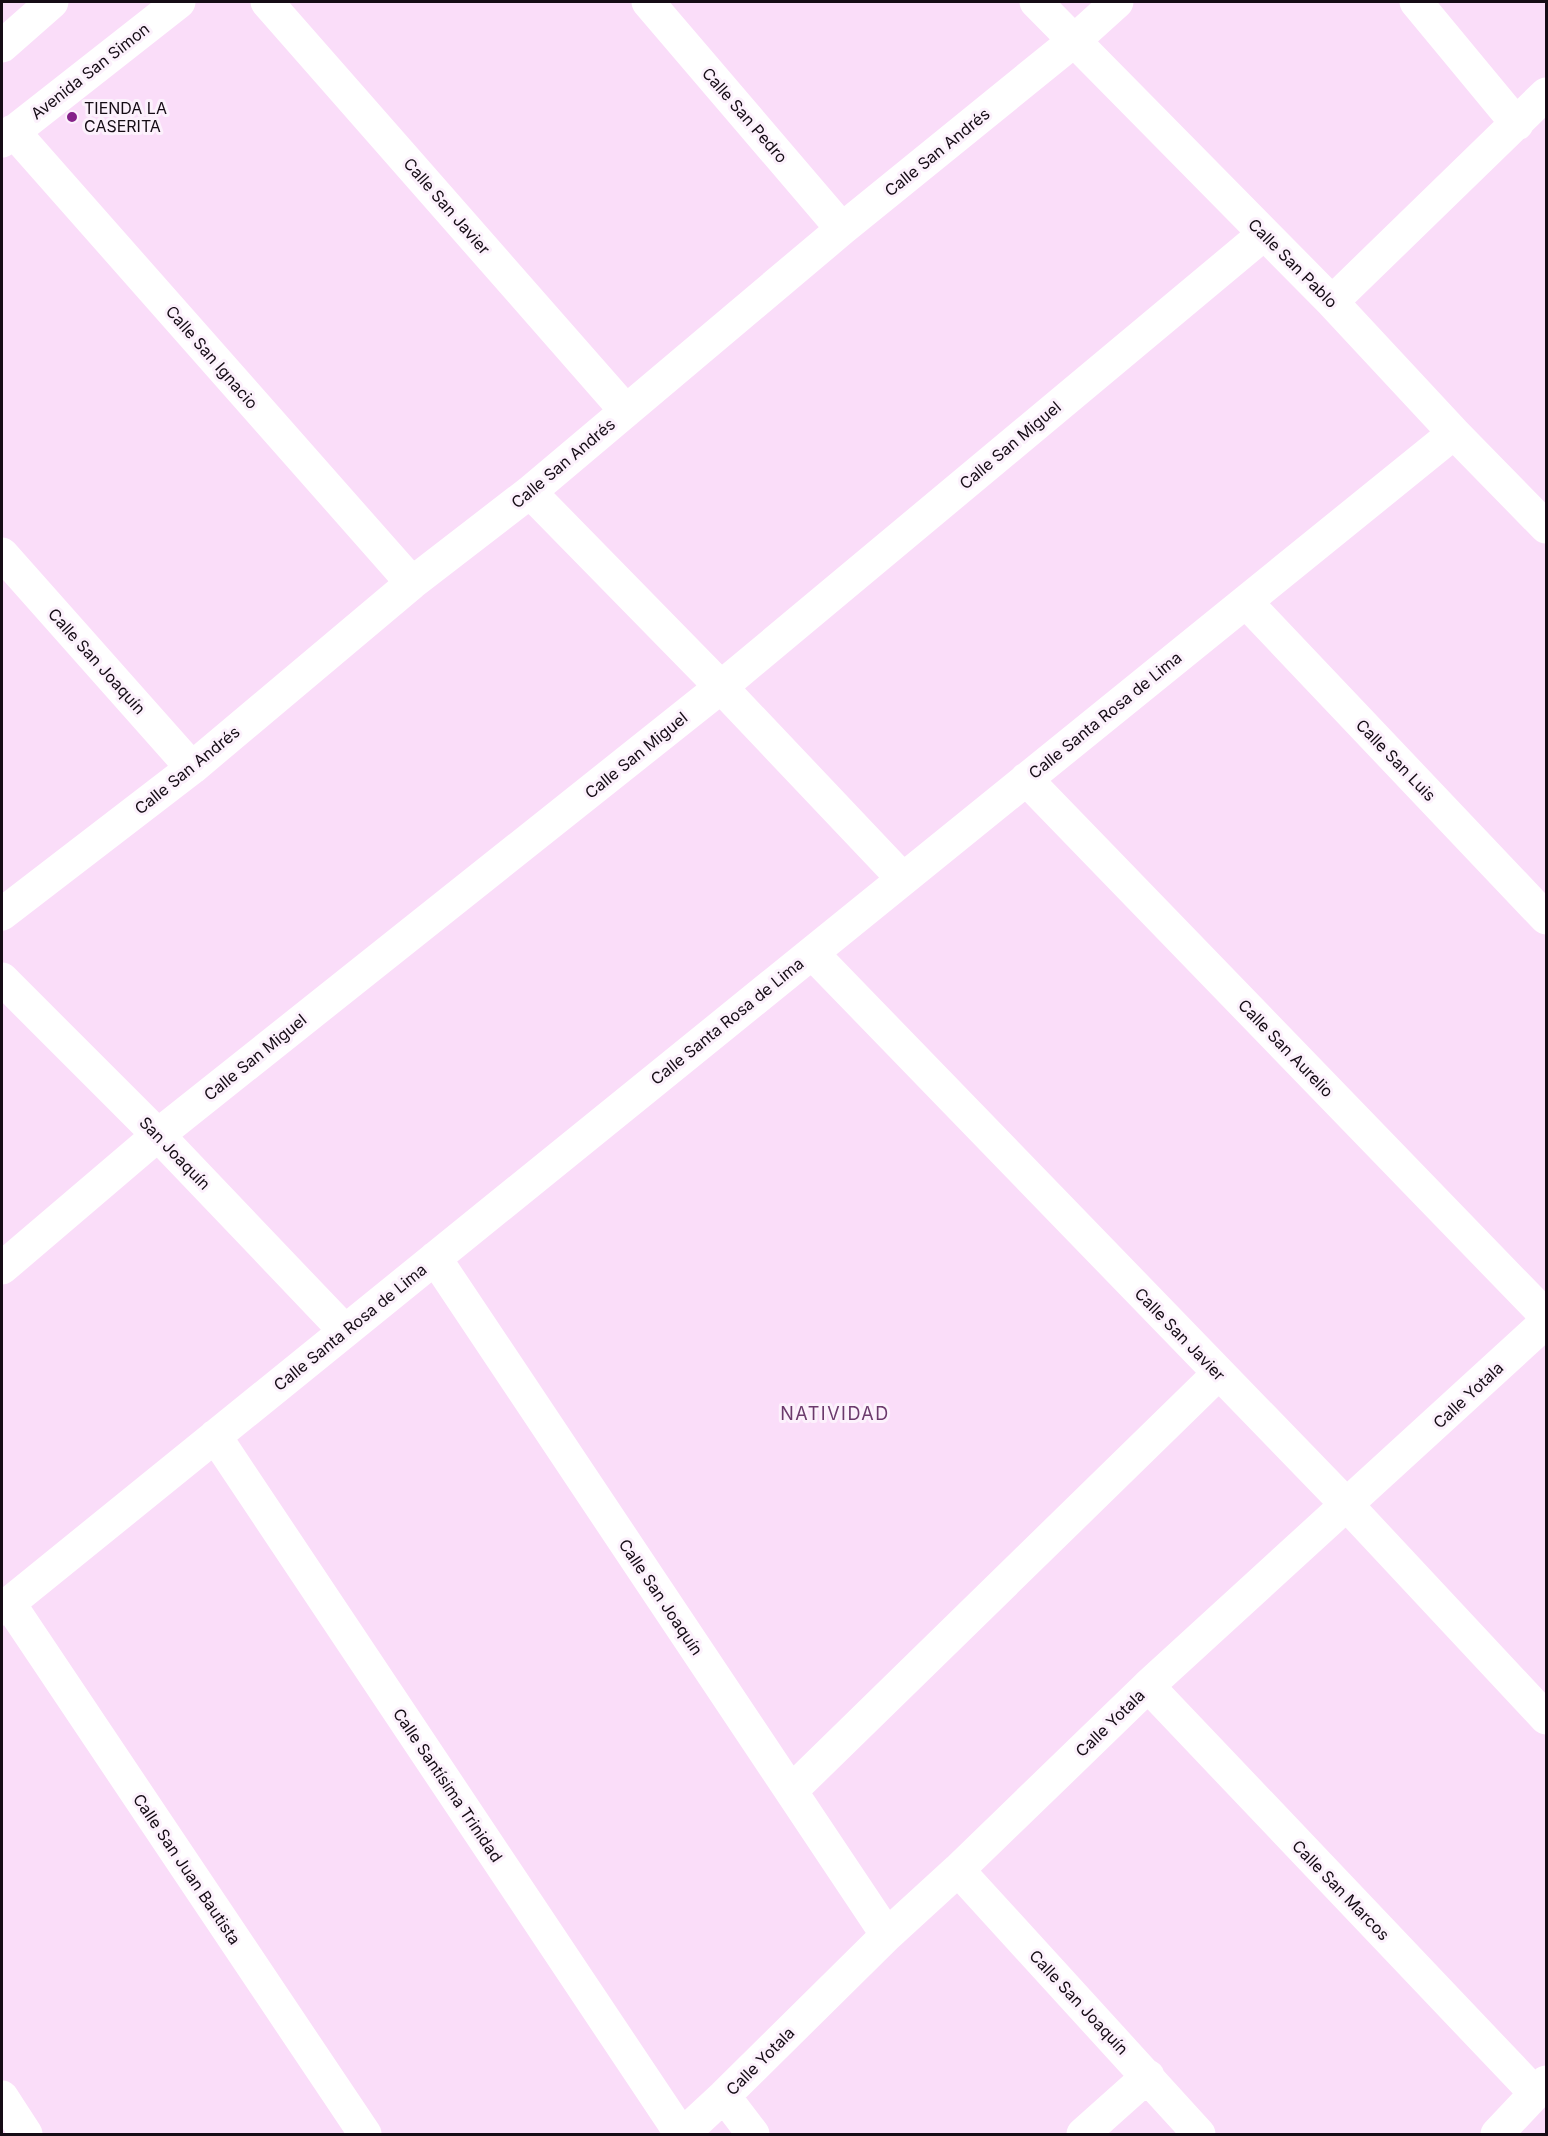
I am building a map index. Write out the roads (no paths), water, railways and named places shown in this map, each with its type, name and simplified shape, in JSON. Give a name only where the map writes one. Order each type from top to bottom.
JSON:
[{"type":"street","points":[[2,46],[52,2]]},
{"type":"street","name":"Avenida San Simon","points":[[7,136],[179,2]]},
{"type":"street","name":"Calle San Javier","points":[[267,2],[626,411]]},
{"type":"street","name":"Calle San Pedro","points":[[648,2],[842,229]]},
{"type":"street","name":"Calle San Pablo","points":[[1036,2],[1332,302],[1454,433],[1546,527]]},
{"type":"street","name":"Calle San Andrés","points":[[2,914],[192,768],[412,583],[530,492],[842,229],[1075,40],[1117,2]]},
{"type":"street","points":[[1416,2],[1517,124]]},
{"type":"street","points":[[1332,302],[1546,94]]},
{"type":"street","name":"Calle San Ignacio","points":[[7,136],[412,583]]},
{"type":"street","name":"Calle San Miguel","points":[[2,1268],[158,1135],[721,687],[1264,234]]},
{"type":"street","name":"Calle Santa Rosa de Lima","points":[[5,1606],[1454,433]]},
{"type":"street","points":[[530,492],[721,687],[903,879]]},
{"type":"street","name":"Calle San Joaquín","points":[[4,560],[192,768]]},
{"type":"street","name":"Calle San Luis","points":[[1246,602],[1546,918]]},
{"type":"street","name":"Calle San Aurelio","points":[[1026,779],[1546,1316]]},
{"type":"street","name":"Calle San Javier","points":[[812,953],[1347,1505],[1546,1718]]},
{"type":"street","name":"San Joaquín","points":[[2,979],[158,1135],[345,1331]]},
{"type":"street","name":"Calle San Joaquín","points":[[435,1258],[887,1935]]},
{"type":"street","name":"Calle Yotala","points":[[682,2134],[1148,1686],[1546,1323]]},
{"type":"street","points":[[791,1791],[1218,1374]]},
{"type":"street","name":"Calle Santísima Trinidad","points":[[215,1436],[682,2134]]},
{"type":"street","name":"Calle San Juan Bautista","points":[[5,1606],[365,2134]]},
{"type":"street","name":"Calle San Marcos","points":[[1148,1686],[1540,2087]]},
{"type":"street","name":"Calle San Joaquín","points":[[958,1870],[1199,2134]]},
{"type":"street","points":[[1083,2134],[1148,2076]]},
{"type":"street","points":[[1509,2130],[1540,2087]]},
{"type":"street","points":[[724,2096],[753,2134]]},
{"type":"street","points":[[2,2097],[26,2134]]},
{"type":"place","name":"TIENDA LA CASERITA","points":[[72,117]]},
{"type":"district","name":"NATIVIDAD","points":[[835,1413]]}]
